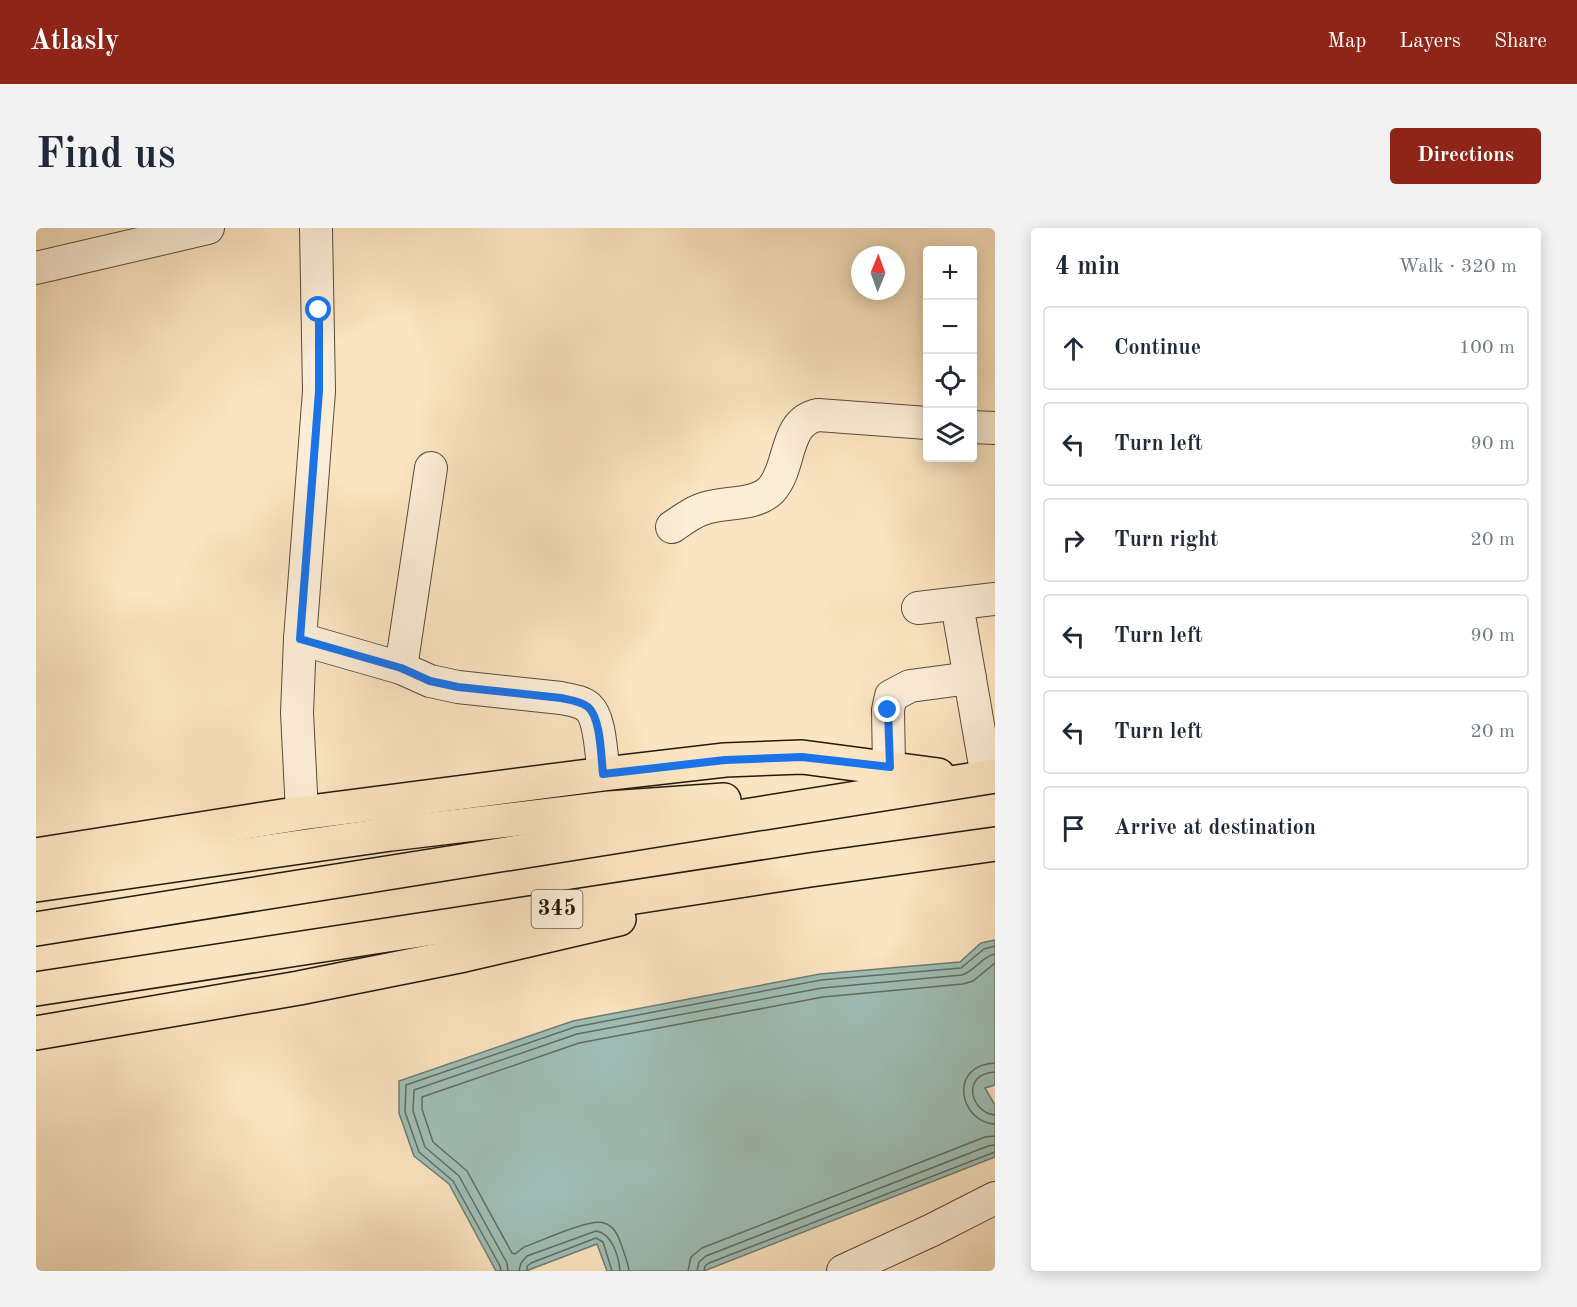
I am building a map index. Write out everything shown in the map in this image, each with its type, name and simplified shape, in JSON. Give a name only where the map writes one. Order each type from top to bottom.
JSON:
[{"type":"main road","points":[[36,855],[302,813],[725,760],[802,757],[983,778]]},
{"type":"main road","points":[[36,929],[983,778]]},
{"type":"main road","points":[[36,885],[391,834],[609,808],[711,800],[840,800]]},
{"type":"main road","name":"345","points":[[36,989],[810,870],[995,844]]},
{"type":"main road","points":[[36,1033],[299,988],[464,956],[810,870]]},
{"type":"street","points":[[36,268],[208,228]]},
{"type":"street","points":[[302,813],[297,713],[300,639],[319,391],[316,228]]},
{"type":"street","points":[[672,527],[701,509],[743,502],[761,497],[771,490],[779,477],[797,428],[808,417],[818,415],[923,423]]},
{"type":"street","points":[[977,427],[995,428]]},
{"type":"street","points":[[401,668],[431,468]]},
{"type":"street","points":[[918,608],[995,599]]},
{"type":"street","points":[[957,604],[970,678],[983,778]]},
{"type":"street","points":[[300,639],[401,668],[430,681],[458,687],[561,698],[577,702],[590,708],[597,722],[603,774]]},
{"type":"street","points":[[890,767],[888,710],[891,696],[910,686],[970,678]]},
{"type":"street","points":[[843,1271],[995,1198]]},
{"type":"water","points":[[995,940],[995,1085],[985,1088],[995,1105],[995,1157],[704,1271],[607,1271],[597,1244],[526,1271],[496,1271],[449,1184],[414,1156],[399,1113],[399,1081],[573,1021],[820,974],[960,962],[981,943]]},
{"type":"route","points":[[319,310],[319,391],[300,639],[401,668],[430,681],[458,687],[561,698],[577,702],[590,708],[597,722],[603,774],[725,760],[802,757],[890,767],[888,710]]}]
